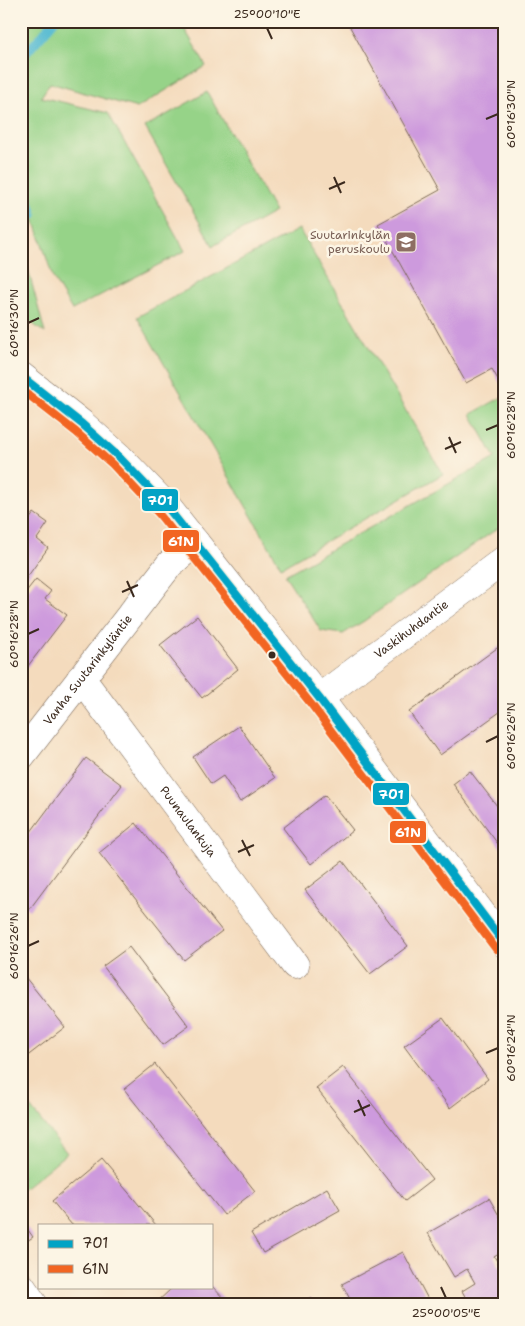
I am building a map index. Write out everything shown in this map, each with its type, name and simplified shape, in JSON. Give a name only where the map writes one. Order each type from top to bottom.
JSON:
[{"type":"street","points":[[21,376],[82,424],[119,458],[167,508],[319,698],[504,943]]},
{"type":"street","name":"Vanha Suutarinkyläntie","points":[[21,756],[170,564],[195,542]]},
{"type":"street","name":"Vaskihuhdantie","points":[[319,698],[504,560]]},
{"type":"street","name":"Puunaulankuja","points":[[81,678],[295,965]]},
{"type":"street","points":[[21,1286],[34,1305]]},
{"type":"green space","points":[[21,21],[180,21],[206,66],[137,108],[50,83],[41,97],[108,113],[185,251],[72,310],[53,278],[28,200],[27,265],[45,333],[21,315]]},
{"type":"green space","points":[[207,92],[275,212],[213,246],[145,127]]},
{"type":"green space","points":[[299,229],[443,474],[281,567],[137,317]]},
{"type":"green space","points":[[504,396],[504,524],[343,634],[321,631],[285,575],[495,458],[471,414]]},
{"type":"green space","points":[[21,1096],[67,1153],[21,1191]]},
{"type":"building","points":[[361,21],[504,21],[504,390],[492,369],[466,383],[378,224],[440,190],[350,27]]},
{"type":"building","points":[[34,513],[48,523],[37,539],[48,548],[25,580],[21,577],[21,531]]},
{"type":"building","points":[[36,579],[51,591],[45,599],[67,615],[21,675],[21,598]]},
{"type":"building","points":[[197,616],[238,669],[202,698],[160,645]]},
{"type":"building","points":[[504,643],[504,709],[440,755],[409,712]]},
{"type":"building","points":[[239,726],[275,778],[240,802],[223,776],[211,784],[193,757]]},
{"type":"building","points":[[86,758],[122,785],[29,910],[21,904],[21,845]]},
{"type":"building","points":[[470,771],[504,815],[504,852],[453,784]]},
{"type":"building","points":[[325,795],[353,830],[311,864],[283,828]]},
{"type":"building","points":[[136,823],[222,931],[184,960],[99,853]]},
{"type":"building","points":[[343,861],[408,946],[370,974],[305,890]]},
{"type":"building","points":[[129,947],[189,1026],[163,1045],[103,966]]},
{"type":"building","points":[[21,972],[65,1027],[21,1061]]},
{"type":"building","points":[[443,1018],[488,1079],[450,1108],[404,1046]]},
{"type":"building","points":[[155,1064],[255,1191],[224,1215],[124,1089]]},
{"type":"building","points":[[343,1067],[432,1180],[405,1201],[316,1088]]},
{"type":"building","points":[[101,1160],[155,1224],[71,1224],[52,1201]]},
{"type":"building","points":[[327,1188],[340,1210],[263,1253],[251,1233]]},
{"type":"building","points":[[489,1198],[504,1224],[504,1250],[494,1256],[500,1266],[504,1264],[504,1305],[470,1305],[462,1291],[475,1283],[467,1269],[454,1277],[428,1233]]},
{"type":"building","points":[[21,1220],[33,1237],[21,1245]]},
{"type":"building","points":[[403,1252],[431,1305],[353,1305],[342,1284]]},
{"type":"building","points":[[212,1286],[225,1300],[220,1305],[154,1305],[172,1288],[212,1288]]},
{"type":"building","points":[[311,1298],[315,1305],[297,1305]]},
{"type":"waterway","points":[[21,26],[25,21]]},
{"type":"waterway","points":[[21,59],[54,21]]},
{"type":"waterway","points":[[21,176],[33,215]]},
{"type":"transit line","name":"701","points":[[21,376],[82,424],[119,457],[167,507],[319,698],[504,943]]},
{"type":"transit line","name":"61N","points":[[21,389],[76,432],[112,464],[159,514],[311,704],[496,949]]},
{"type":"place","name":"Suutarinkylän peruskoulu","points":[[406,242]]}]
